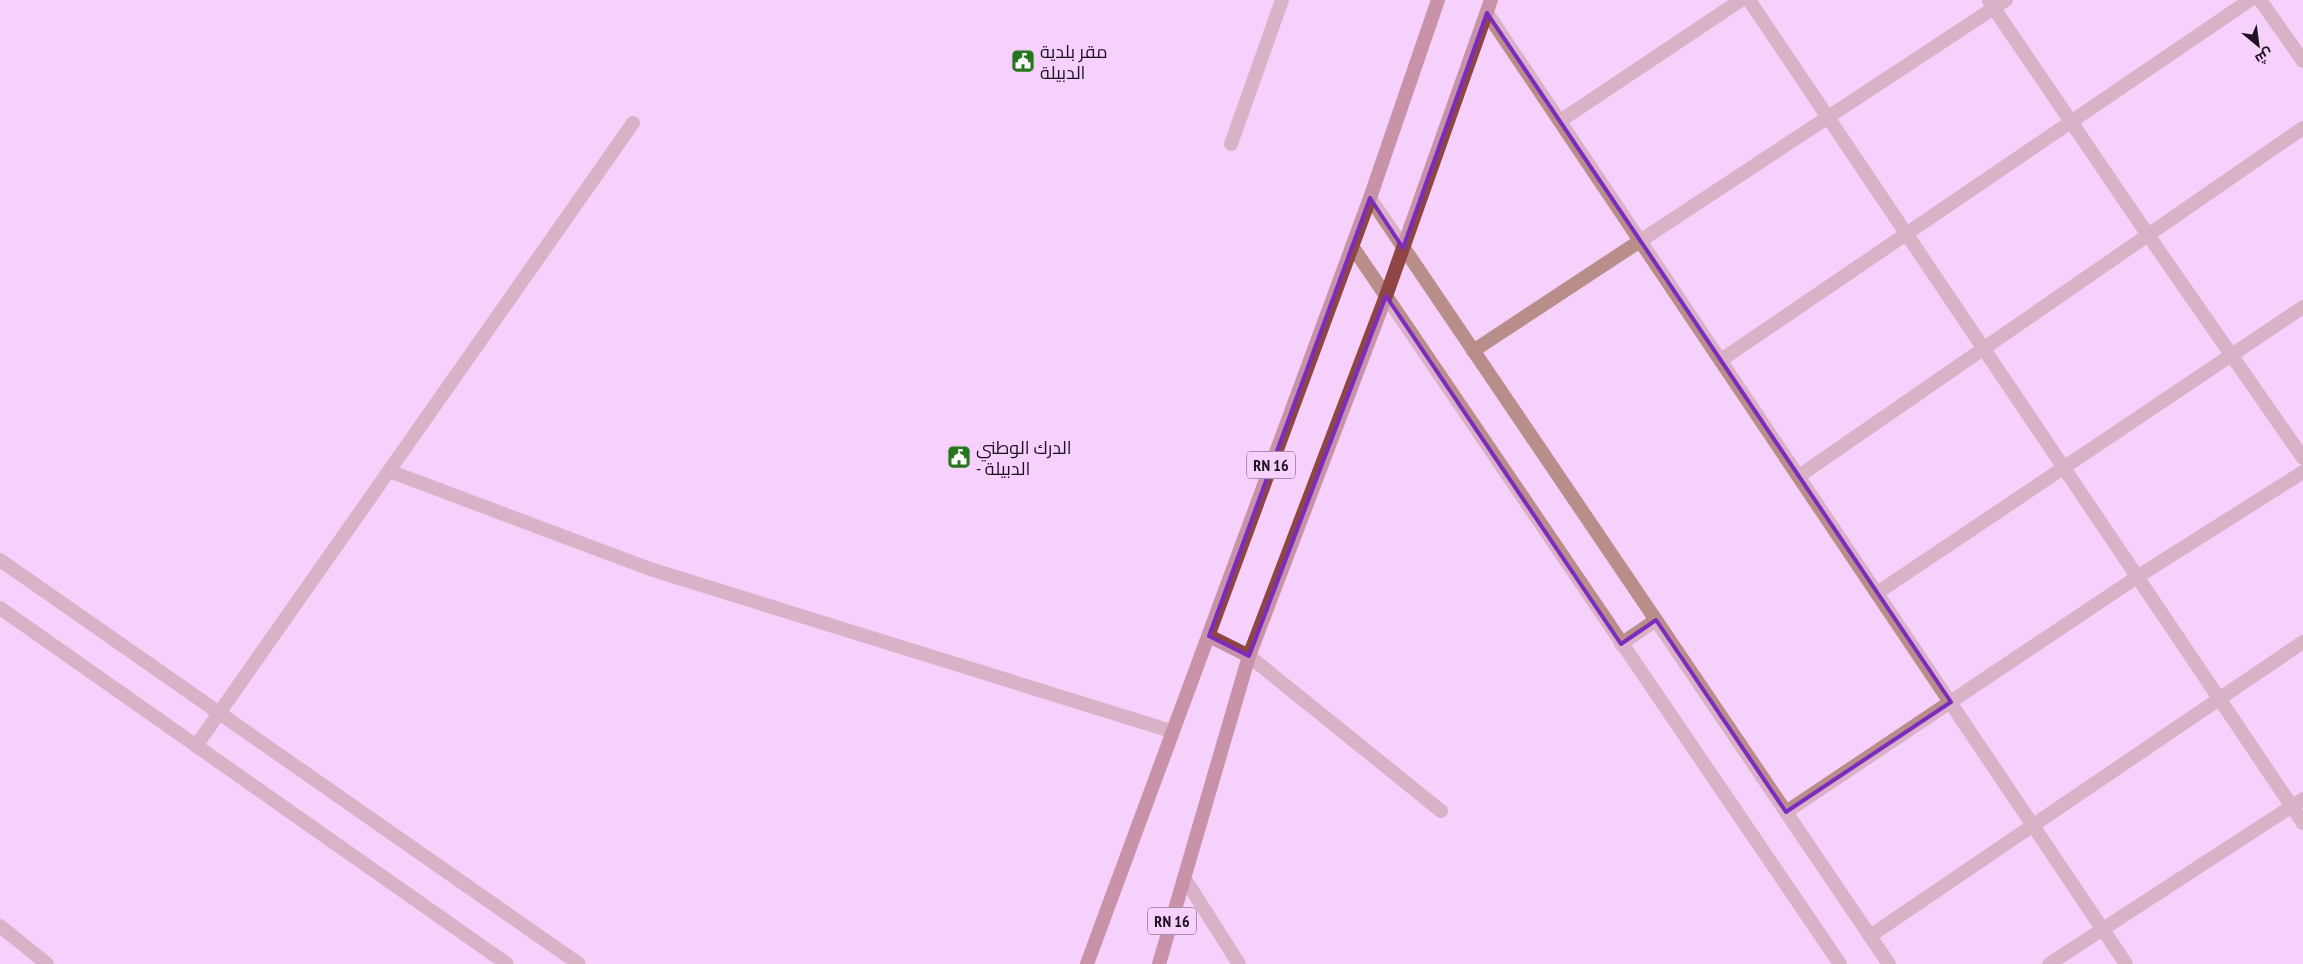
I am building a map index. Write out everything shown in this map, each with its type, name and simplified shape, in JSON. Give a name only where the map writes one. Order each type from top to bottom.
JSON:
[{"type":"main road","name":"RN 16","points":[[1087,964],[1171,731],[1209,636],[1370,198],[1438,0]]},
{"type":"main road","name":"RN 16","points":[[1159,964],[1250,656],[1386,296],[1489,6]]},
{"type":"main road","points":[[1209,636],[1250,656]]},
{"type":"street","points":[[1231,144],[1282,0]]},
{"type":"street","points":[[1560,121],[1741,0]]},
{"type":"street","points":[[1749,0],[2220,699],[2298,803],[2303,822]]},
{"type":"street","points":[[1473,351],[1828,118],[1991,4],[2006,0]]},
{"type":"street","points":[[1721,360],[2250,0]]},
{"type":"street","points":[[2260,0],[2303,61]]},
{"type":"street","points":[[1991,4],[2303,458]]},
{"type":"street","points":[[1489,6],[1560,121],[2126,964]]},
{"type":"street","points":[[196,746],[633,123]]},
{"type":"street","points":[[1799,476],[2303,128]]},
{"type":"street","points":[[1370,198],[1889,964]]},
{"type":"street","points":[[1352,246],[1840,964]]},
{"type":"street","points":[[1877,593],[2303,307]]},
{"type":"street","points":[[389,471],[650,569],[1171,731]]},
{"type":"street","points":[[1786,812],[2137,577],[2303,472]]},
{"type":"street","points":[[0,560],[579,964]]},
{"type":"street","points":[[0,608],[507,964]]},
{"type":"street","points":[[1621,644],[1656,620]]},
{"type":"street","points":[[1870,936],[2303,642]]},
{"type":"street","points":[[1250,656],[1441,811]]},
{"type":"street","points":[[2048,964],[2298,803]]},
{"type":"street","points":[[1185,879],[1236,962]]},
{"type":"street","points":[[0,926],[47,964]]},
{"type":"highlighted area","points":[[1487,13],[1951,702],[1786,812],[1656,620],[1621,644],[1386,296],[1249,656],[1209,636],[1370,198],[1403,248]]},
{"type":"place","name":"مقر بلدية الدبيلة","points":[[1023,61]]},
{"type":"place","name":"الدرك الوطني - الدبيلة","points":[[959,457]]}]
